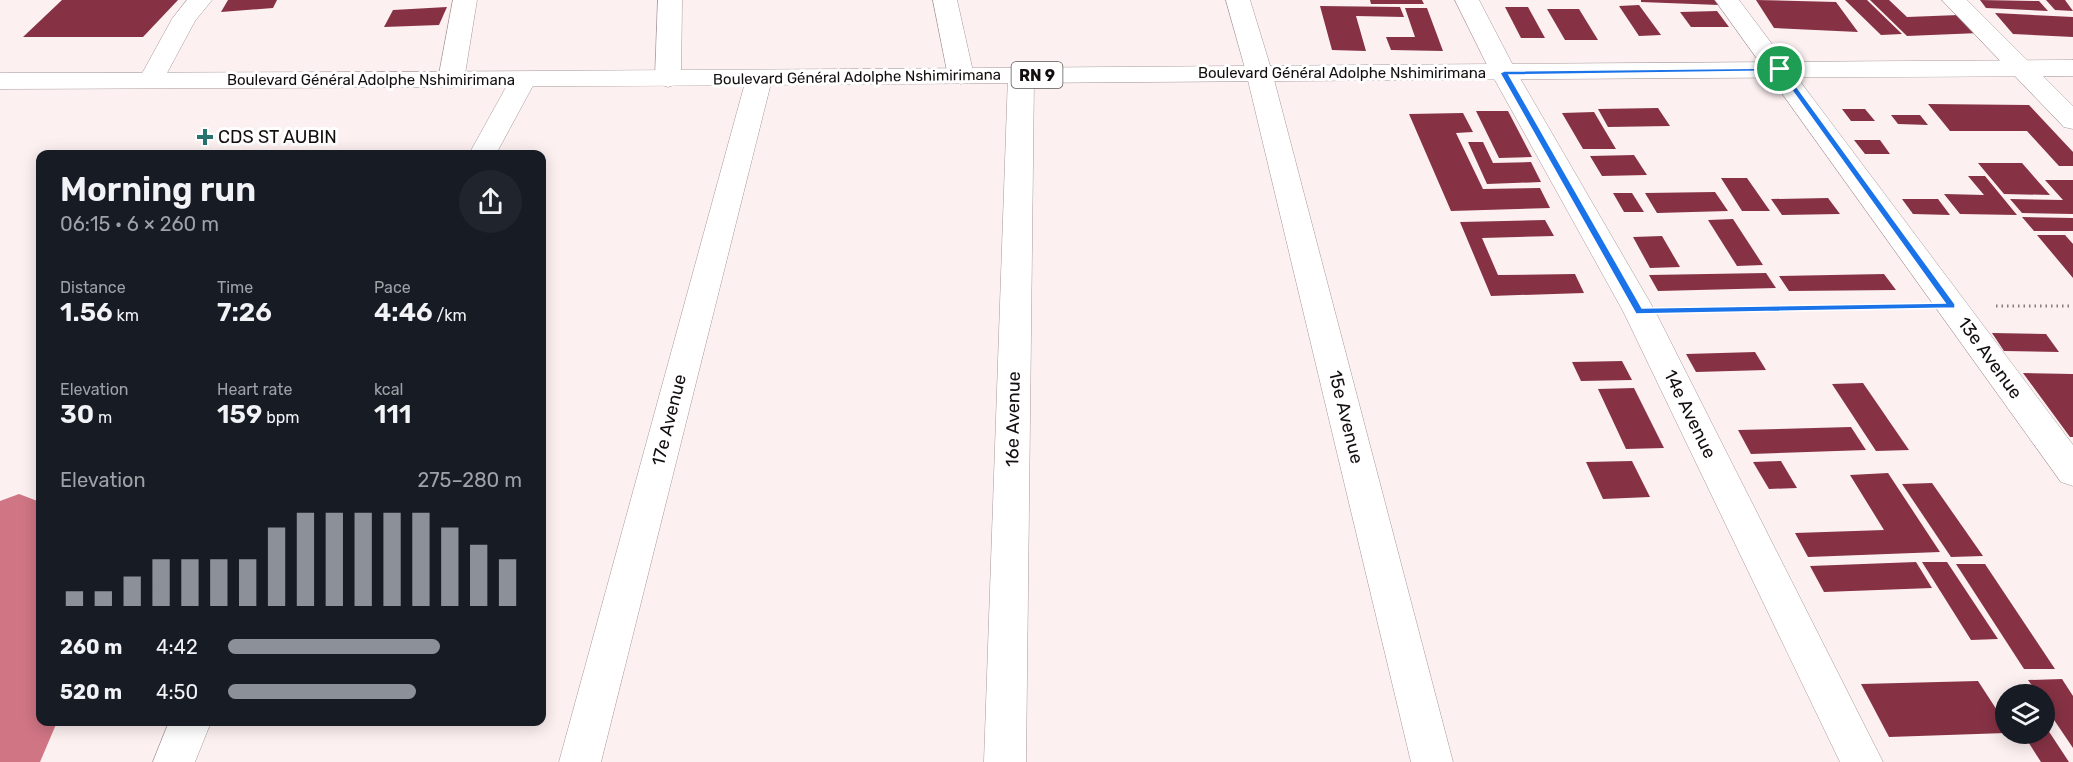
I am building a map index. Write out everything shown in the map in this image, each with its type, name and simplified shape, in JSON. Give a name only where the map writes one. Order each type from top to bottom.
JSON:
[{"type":"street","points":[[152,79],[184,19],[200,0]]},
{"type":"street","points":[[451,80],[465,0]]},
{"type":"street","points":[[668,79],[670,0]]},
{"type":"street","points":[[945,0],[961,76]]},
{"type":"street","name":"15e Avenue","points":[[1238,0],[1259,72],[1432,762]]},
{"type":"street","name":"14e Avenue","points":[[1467,0],[1504,73],[1639,311],[1862,762]]},
{"type":"street","name":"13e Avenue","points":[[1727,0],[1780,69],[2073,472]]},
{"type":"street","points":[[1954,0],[2073,121]]},
{"type":"street","name":"Boulevard Général Adolphe Nshimirimana","points":[[0,81],[759,79],[1259,72],[1504,73],[2073,68]]},
{"type":"street","name":"16e Avenue","points":[[1005,762],[1021,76]]},
{"type":"street","name":"17e Avenue","points":[[580,762],[759,79]]},
{"type":"street","points":[[485,150],[523,80]]},
{"type":"street","points":[[174,762],[188,726]]},
{"type":"path","points":[[1639,311],[2073,306]]},
{"type":"building","points":[[62,0],[178,0],[143,37],[23,37]]},
{"type":"building","points":[[228,0],[277,0],[273,8],[221,12]]},
{"type":"building","points":[[1370,0],[1422,0],[1424,4],[1371,4]]},
{"type":"building","points":[[1641,0],[1716,0],[1719,5],[1641,2]]},
{"type":"building","points":[[1756,0],[1836,2],[1858,32],[1774,28]]},
{"type":"building","points":[[1845,0],[1867,0],[1902,34],[1881,35]]},
{"type":"building","points":[[1870,0],[1889,0],[1907,17],[1959,15],[1979,33],[1907,36]]},
{"type":"building","points":[[1980,0],[2039,1],[2048,11],[1986,8]]},
{"type":"building","points":[[2046,0],[2065,0],[2073,11],[2055,10]]},
{"type":"building","points":[[1639,5],[1661,35],[1639,36],[1619,6]]},
{"type":"building","points":[[1320,6],[1400,7],[1404,17],[1356,16],[1366,51],[1332,50]]},
{"type":"building","points":[[447,7],[439,25],[384,27],[393,10]]},
{"type":"building","points":[[1505,7],[1528,7],[1545,38],[1521,38]]},
{"type":"building","points":[[1405,8],[1427,8],[1443,51],[1391,50],[1386,37],[1415,37]]},
{"type":"building","points":[[1547,9],[1579,9],[1598,40],[1565,40]]},
{"type":"building","points":[[1717,11],[1729,27],[1691,27],[1680,12]]},
{"type":"building","points":[[1995,13],[2073,17],[2073,37],[2013,34]]},
{"type":"building","points":[[1928,104],[2029,105],[2073,152],[2073,166],[2059,166],[2027,131],[1950,131]]},
{"type":"building","points":[[1658,108],[1670,126],[1608,127],[1598,109]]},
{"type":"building","points":[[1842,109],[1865,109],[1875,121],[1851,121]]},
{"type":"building","points":[[1476,111],[1508,111],[1532,157],[1499,158]]},
{"type":"building","points":[[1594,112],[1616,149],[1583,149],[1562,113]]},
{"type":"building","points":[[1463,113],[1473,132],[1456,133],[1483,189],[1540,188],[1550,208],[1451,211],[1409,114]]},
{"type":"building","points":[[1891,115],[1920,115],[1928,125],[1898,124]]},
{"type":"building","points":[[1854,140],[1880,140],[1890,154],[1865,154]]},
{"type":"building","points":[[1468,142],[1483,142],[1493,163],[1531,162],[1541,182],[1487,184]]},
{"type":"building","points":[[1634,155],[1647,175],[1602,176],[1590,156]]},
{"type":"building","points":[[1978,163],[2022,163],[2050,195],[2004,194]]},
{"type":"building","points":[[1968,176],[1985,176],[2017,215],[1960,214],[1944,194],[1984,195]]},
{"type":"building","points":[[1721,178],[1747,178],[1770,211],[1742,211]]},
{"type":"building","points":[[2045,180],[2073,180],[2073,214],[2022,213],[2010,199],[2063,200]]},
{"type":"building","points":[[1715,192],[1728,211],[1657,213],[1645,193]]},
{"type":"building","points":[[1613,193],[1632,193],[1644,212],[1624,212]]},
{"type":"building","points":[[1828,198],[1840,214],[1782,215],[1771,199]]},
{"type":"building","points":[[1902,199],[1938,199],[1950,215],[1913,214]]},
{"type":"building","points":[[2022,217],[2073,218],[2073,231],[2034,231]]},
{"type":"building","points":[[1733,219],[1763,265],[1737,266],[1708,220]]},
{"type":"building","points":[[1545,220],[1554,236],[1482,238],[1498,275],[1575,274],[1584,293],[1491,296],[1460,222]]},
{"type":"building","points":[[2037,235],[2065,235],[2073,244],[2073,278]]},
{"type":"building","points":[[1662,236],[1680,267],[1650,268],[1633,237]]},
{"type":"building","points":[[1766,273],[1776,288],[1658,291],[1649,275]]},
{"type":"building","points":[[1884,274],[1896,290],[1789,291],[1779,276]]},
{"type":"building","points":[[1992,333],[2046,334],[2059,352],[2004,351]]},
{"type":"building","points":[[1755,352],[1766,370],[1696,372],[1686,354]]},
{"type":"building","points":[[1622,361],[1632,380],[1581,381],[1572,362]]},
{"type":"building","points":[[2023,373],[2073,374],[2073,437],[2070,437]]},
{"type":"building","points":[[1863,383],[1909,450],[1876,451],[1832,384]]},
{"type":"building","points":[[1634,388],[1664,448],[1626,449],[1598,389]]},
{"type":"building","points":[[1851,427],[1866,450],[1751,454],[1738,430]]},
{"type":"building","points":[[1632,461],[1650,497],[1603,499],[1586,462]]},
{"type":"building","points":[[1781,461],[1797,488],[1769,489],[1753,462]]},
{"type":"building","points":[[1888,473],[1940,552],[1808,557],[1795,533],[1884,530],[1850,475]]},
{"type":"building","points":[[1932,483],[1983,556],[1951,557],[1902,484]]},
{"type":"building","points":[[1916,562],[1932,588],[1824,592],[1810,566]]},
{"type":"building","points":[[1922,562],[1947,562],[1998,639],[1971,640]]},
{"type":"building","points":[[1956,564],[1985,564],[2055,669],[2024,669]]},
{"type":"building","points":[[2062,679],[2073,696],[2073,748],[2055,721],[2055,684],[2031,684],[2028,680]]},
{"type":"building","points":[[1978,681],[1995,707],[1995,733],[1889,737],[1861,684]]},
{"type":"building","points":[[2055,741],[2069,762],[2041,762],[2029,744],[2055,744]]},
{"type":"waterway","points":[[0,548],[19,528],[22,613],[33,650],[10,726],[0,747]]},
{"type":"place","name":"CDS ST AUBIN","points":[[205,137]]},
{"type":"route","points":[[1780,69],[1952,306],[1639,311],[1504,73],[1780,69]]}]
